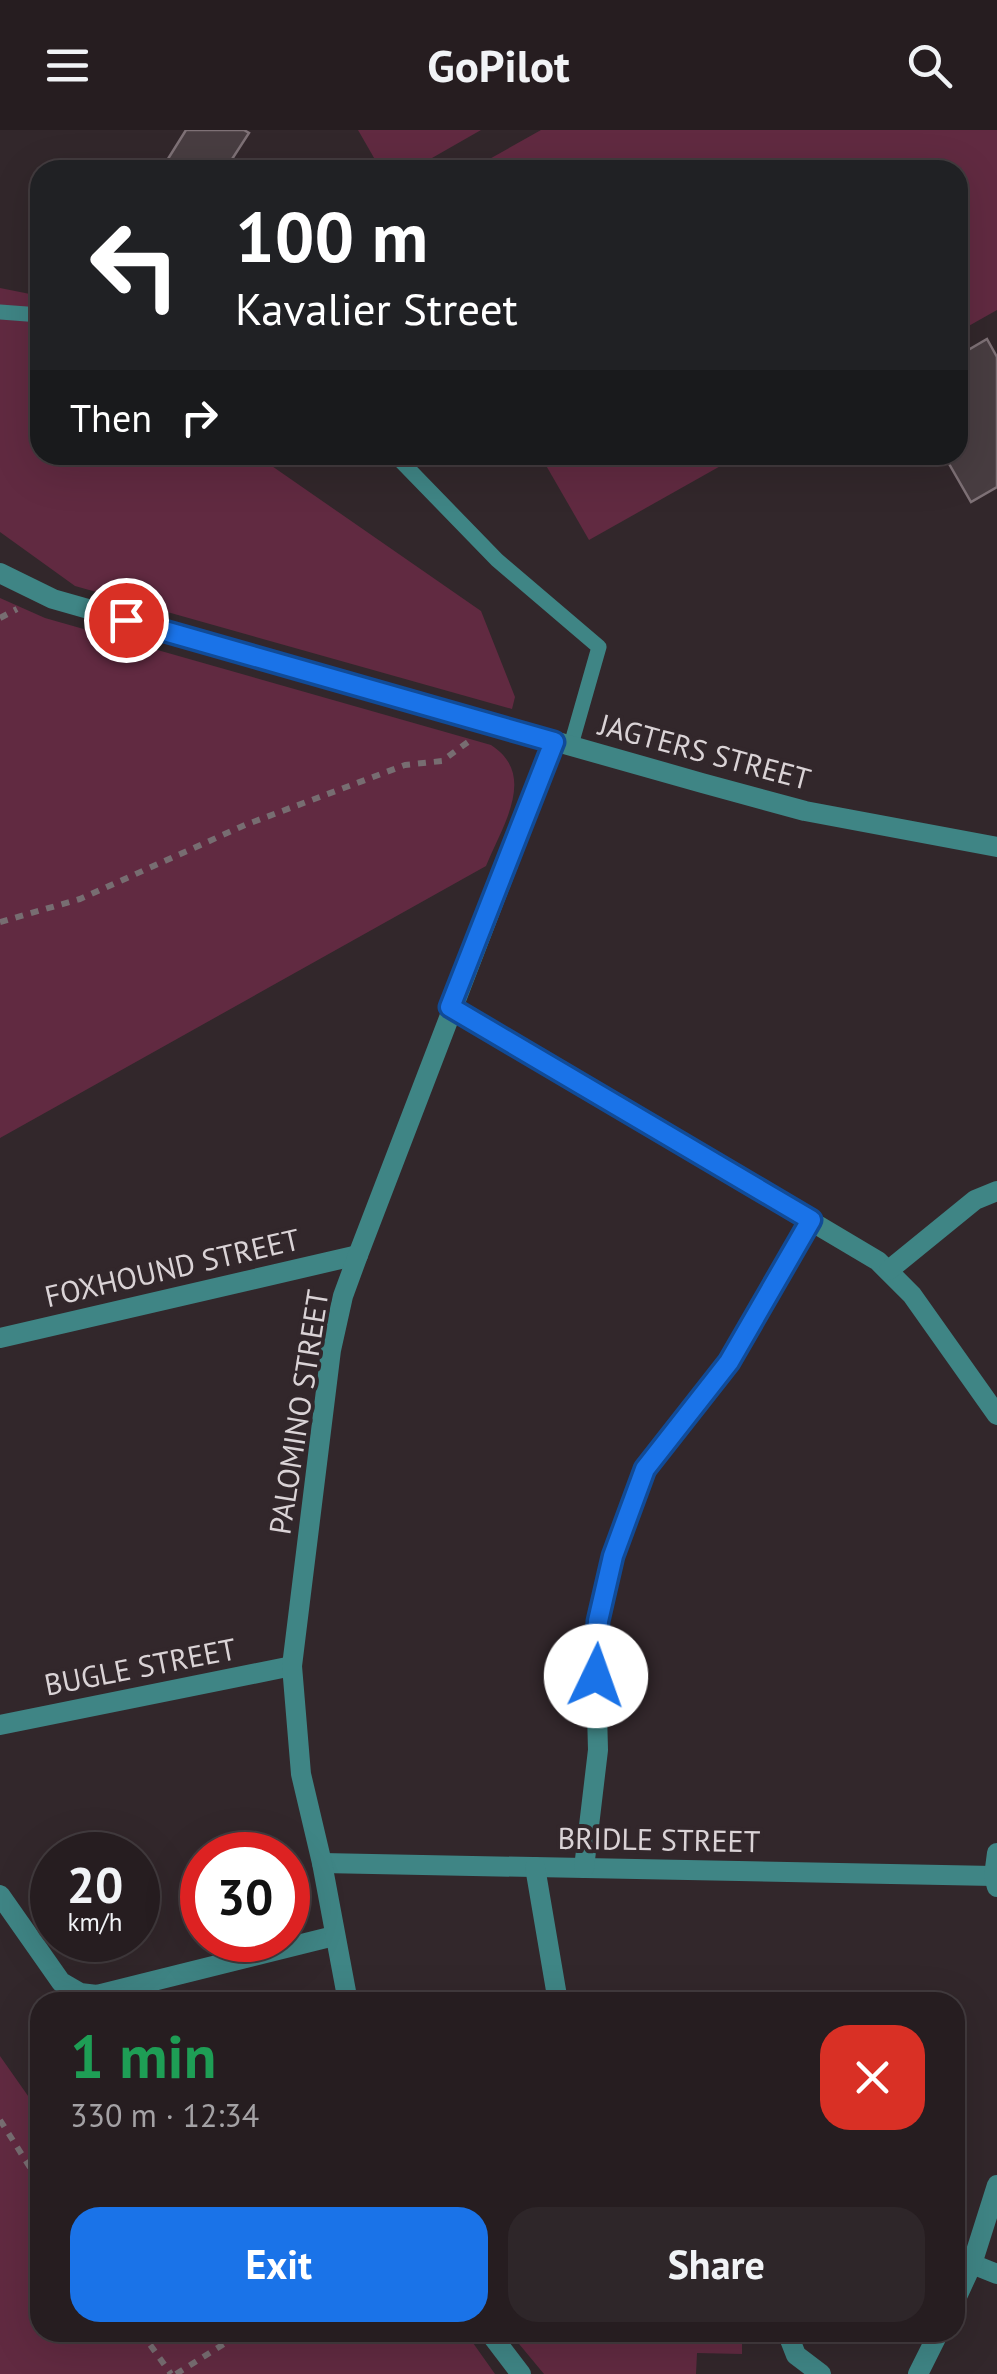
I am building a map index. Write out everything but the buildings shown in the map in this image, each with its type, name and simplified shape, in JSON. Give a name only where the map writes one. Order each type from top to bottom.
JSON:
[{"type":"street","name":"JAGTERS STREET","points":[[0,573],[53,599],[806,811],[997,847]]},
{"type":"street","name":"PALOMINO STREET","points":[[346,1992],[301,1774],[292,1666],[332,1350],[343,1296],[450,1007],[563,744]]},
{"type":"street","points":[[450,1007],[889,1270],[912,1295],[997,1415]]},
{"type":"street","points":[[889,1270],[975,1200],[997,1190]]},
{"type":"street","points":[[584,1868],[598,1750],[598,1621],[613,1556],[636,1490],[658,1450],[729,1362],[811,1220]]},
{"type":"street","name":"FOXHOUND STREET","points":[[0,1338],[358,1255]]},
{"type":"street","name":"BUGLE STREET","points":[[0,1725],[292,1666]]},
{"type":"street","points":[[995,1882],[997,1853]]},
{"type":"street","name":"BRIDLE STREET","points":[[322,1864],[584,1868],[995,1882]]},
{"type":"street","points":[[534,1867],[556,1992]]},
{"type":"street","points":[[0,1895],[61,1982],[77,1992]]},
{"type":"street","points":[[109,1992],[334,1936]]},
{"type":"street","points":[[965,2279],[997,2185]]},
{"type":"street","points":[[972,2264],[997,2274]]},
{"type":"street","points":[[497,2342],[520,2374]]},
{"type":"street","points":[[791,2342],[796,2355],[822,2374]]},
{"type":"street","points":[[918,2374],[934,2342]]},
{"type":"lane","points":[[0,312],[30,314]]},
{"type":"lane","points":[[405,465],[497,560],[599,647],[563,744]]},
{"type":"path","points":[[0,922],[80,898],[245,825],[406,765],[442,760],[493,724]]},
{"type":"path","points":[[0,2120],[30,2167]]},
{"type":"path","points":[[149,2342],[173,2374],[226,2342]]},
{"type":"shaded area","points":[[358,130],[481,130],[428,160],[375,160]]},
{"type":"shaded area","points":[[541,130],[997,130],[997,310],[968,326],[968,160],[488,160]]},
{"type":"shaded area","points":[[0,288],[30,294],[30,465],[270,465],[481,611],[515,697],[512,709],[75,586],[0,532]]},
{"type":"shaded area","points":[[546,465],[722,465],[589,540]]},
{"type":"shaded area","points":[[0,598],[45,618],[491,745],[505,757],[514,786],[507,818],[486,866],[0,1138]]},
{"type":"shaded area","points":[[0,2056],[30,2099],[30,2342],[472,2342],[495,2374],[0,2374]]},
{"type":"shaded area","points":[[517,2342],[742,2342],[742,2354],[697,2353],[696,2374],[544,2374]]},
{"type":"route","points":[[126,620],[554,742],[450,1007],[811,1220],[729,1362],[645,1469],[613,1556],[598,1621],[596,1676]]}]
